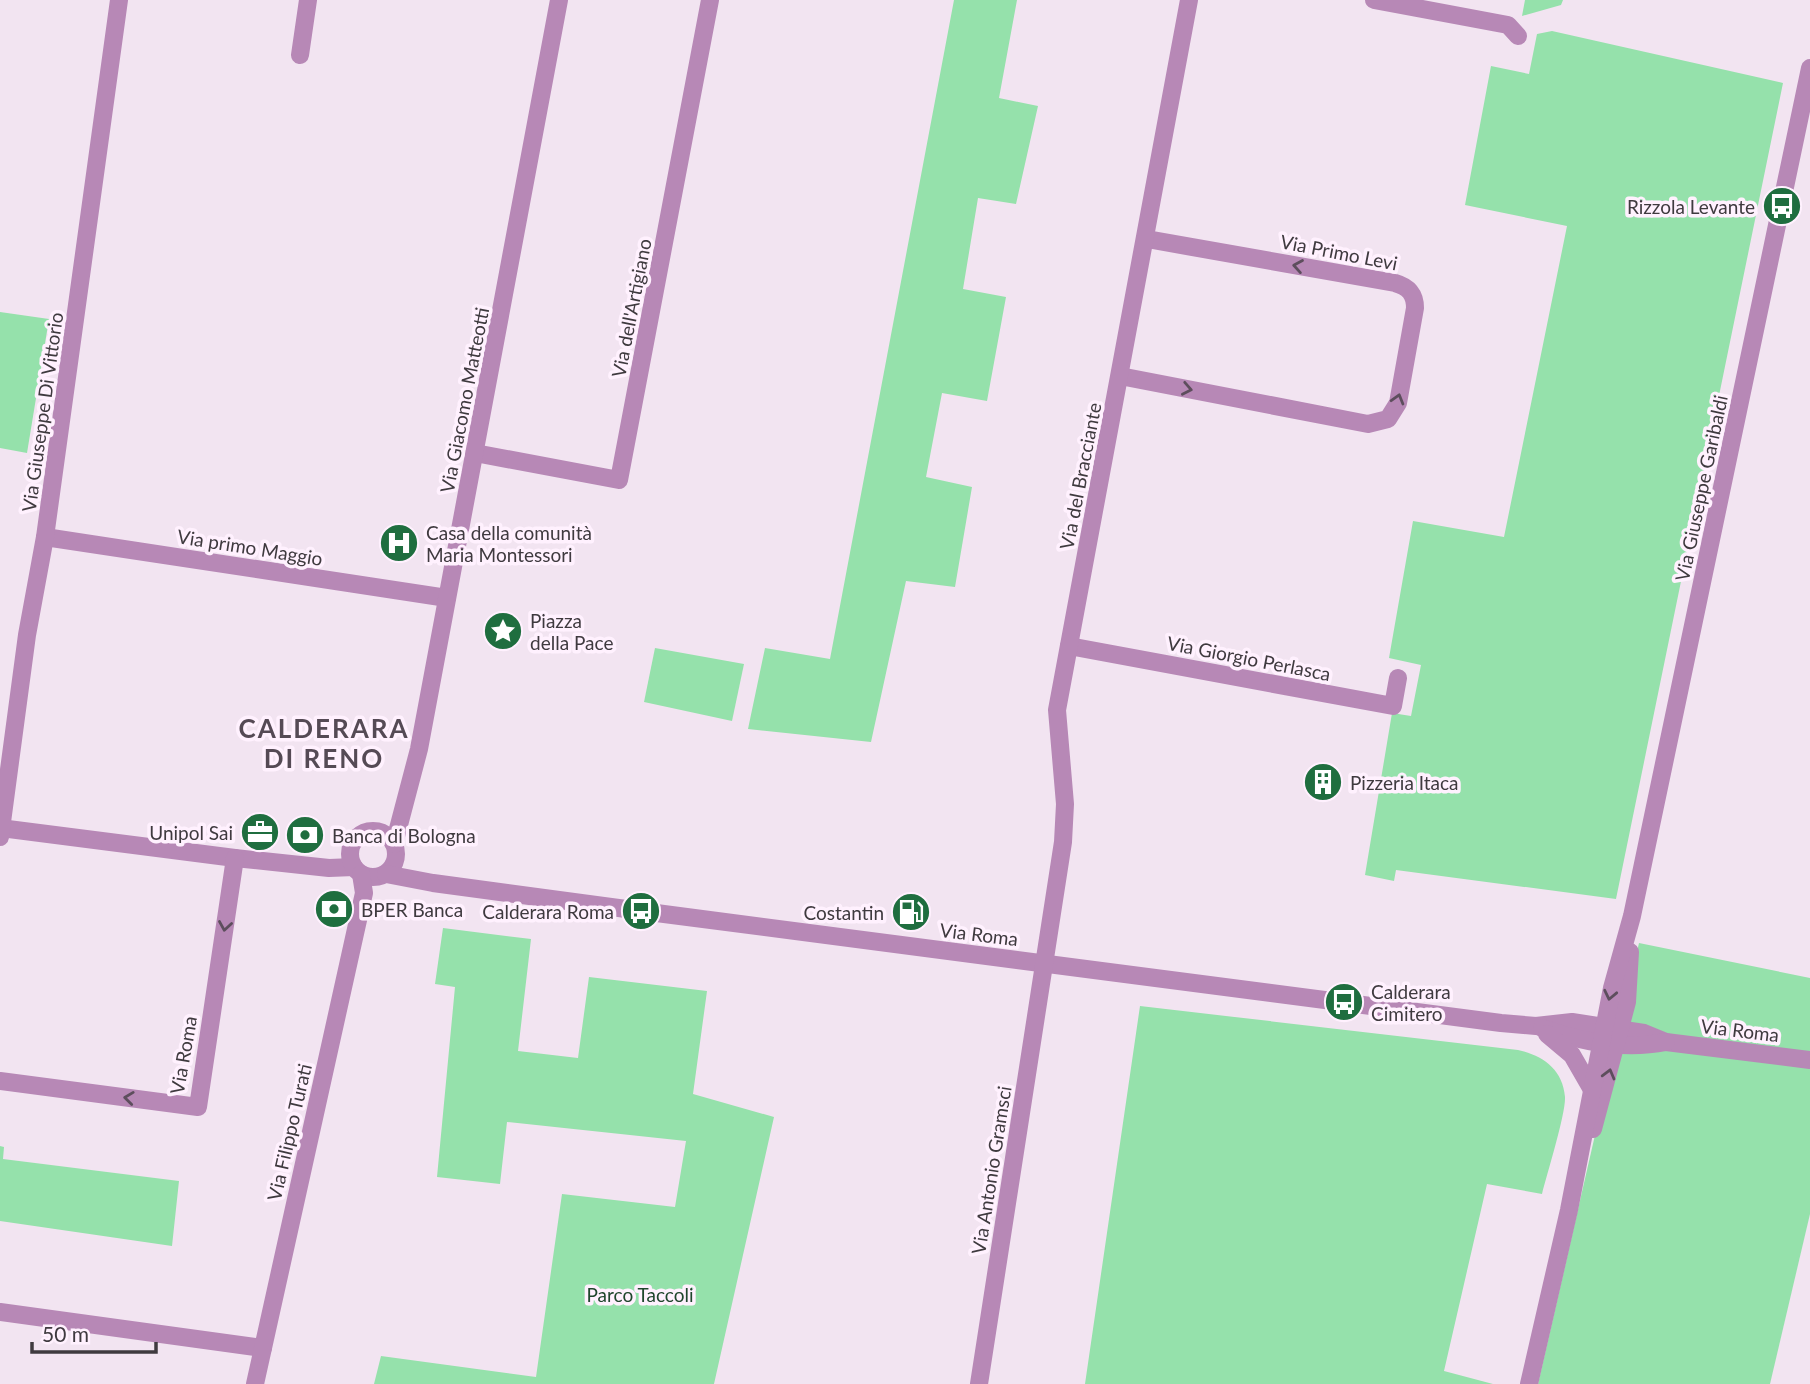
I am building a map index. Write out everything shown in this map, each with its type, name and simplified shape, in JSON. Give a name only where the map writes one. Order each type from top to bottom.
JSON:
[{"type":"street","name":"Via Giuseppe Di Vittorio","points":[[0,831],[27,635],[45,537],[119,0]]},
{"type":"street","points":[[300,55],[308,0]]},
{"type":"street","name":"Via Giacomo Matteotti","points":[[395,849],[447,598],[559,0]]},
{"type":"street","name":"Via dell'Artigiano","points":[[475,453],[619,480],[710,0]]},
{"type":"street","name":"Via del Bracciante","points":[[1044,963],[1065,823],[1057,710],[1147,239],[1189,0]]},
{"type":"street","points":[[1374,0],[1508,25],[1518,36]]},
{"type":"street","name":"Via Giuseppe Garibaldi","points":[[1610,1036],[1632,916],[1810,68]]},
{"type":"street","name":"Via Primo Levi","points":[[1120,376],[1368,424],[1388,419],[1398,403],[1415,308],[1413,294],[1408,288],[1395,283],[1147,239]]},
{"type":"street","name":"Via primo Maggio","points":[[45,537],[447,598]]},
{"type":"street","name":"Via Giorgio Perlasca","points":[[1069,646],[1392,706],[1398,678]]},
{"type":"street","points":[[0,831],[365,872],[356,838],[389,823],[405,806]]},
{"type":"street","points":[[373,831],[386,834],[416,880]]},
{"type":"street","name":"Via Filippo Turati","points":[[255,1384],[365,872],[395,861],[395,849]]},
{"type":"street","name":"Via Roma","points":[[0,1081],[198,1107],[235,858]]},
{"type":"street","name":"Via Roma","points":[[365,872],[1536,1026],[1572,1021],[1610,1036],[1644,1033],[1666,1042],[1810,1060]]},
{"type":"street","name":"Via Giuseppe Garibaldi","points":[[1610,1036],[1627,1002],[1632,916]]},
{"type":"street","name":"Via Antonio Gramsci","points":[[979,1384],[1044,963]]},
{"type":"street","points":[[1627,1002],[1633,1016],[1666,1042]]},
{"type":"street","points":[[1536,1026],[1572,1055],[1591,1088]]},
{"type":"street","points":[[1569,1210],[1591,1088],[1610,1036]]},
{"type":"street","points":[[1529,1384],[1610,1036]]},
{"type":"street","points":[[0,1312],[263,1348]]},
{"type":"green space","points":[[954,0],[1017,0],[999,98],[1038,106],[1016,204],[978,198],[963,289],[1006,297],[987,401],[942,393],[926,477],[972,487],[955,587],[906,581],[871,742],[748,729],[765,648],[830,659]]},
{"type":"green space","points":[[1525,0],[1563,0],[1561,5],[1522,16]]},
{"type":"green space","points":[[1552,31],[1783,83],[1616,899],[1396,870],[1394,881],[1365,875],[1392,713],[1411,716],[1421,665],[1389,658],[1413,521],[1504,537],[1567,226],[1465,205],[1491,66],[1529,74],[1537,34]]},
{"type":"green space","points":[[0,312],[49,319],[27,453],[0,448]]},
{"type":"green space","points":[[655,648],[744,664],[732,721],[644,702]]},
{"type":"green space","name":"Parco Taccoli","points":[[443,928],[531,939],[518,1051],[578,1058],[589,977],[707,991],[693,1094],[774,1117],[714,1384],[374,1384],[381,1356],[536,1377],[562,1194],[675,1207],[686,1141],[507,1122],[500,1184],[437,1177],[455,987],[435,984]]},
{"type":"green space","points":[[1639,943],[1810,978],[1810,1214],[1770,1384],[1538,1384]]},
{"type":"green space","points":[[1140,1006],[1518,1050],[1543,1060],[1556,1071],[1563,1087],[1565,1105],[1542,1194],[1487,1184],[1444,1371],[1493,1384],[1085,1384]]},
{"type":"green space","points":[[0,1146],[4,1147],[3,1159],[179,1181],[172,1246],[0,1221]]},
{"type":"place","name":"Rizzola Levante","points":[[1782,206]]},
{"type":"place","name":"Casa della comunità Maria Montessori","points":[[399,543]]},
{"type":"place","name":"Piazza della Pace","points":[[503,631]]},
{"type":"place","name":"Pizzeria Itaca","points":[[1323,782]]},
{"type":"place","name":"Unipol Sai","points":[[260,832]]},
{"type":"place","name":"Banca di Bologna","points":[[305,835]]},
{"type":"place","name":"BPER Banca","points":[[334,909]]},
{"type":"place","name":"Calderara Roma","points":[[641,911]]},
{"type":"place","name":"Costantin","points":[[911,912]]},
{"type":"place","name":"Calderara Cimitero","points":[[1344,1002]]},
{"type":"district","name":"CALDERARA DI RENO","points":[[324,743]]}]
